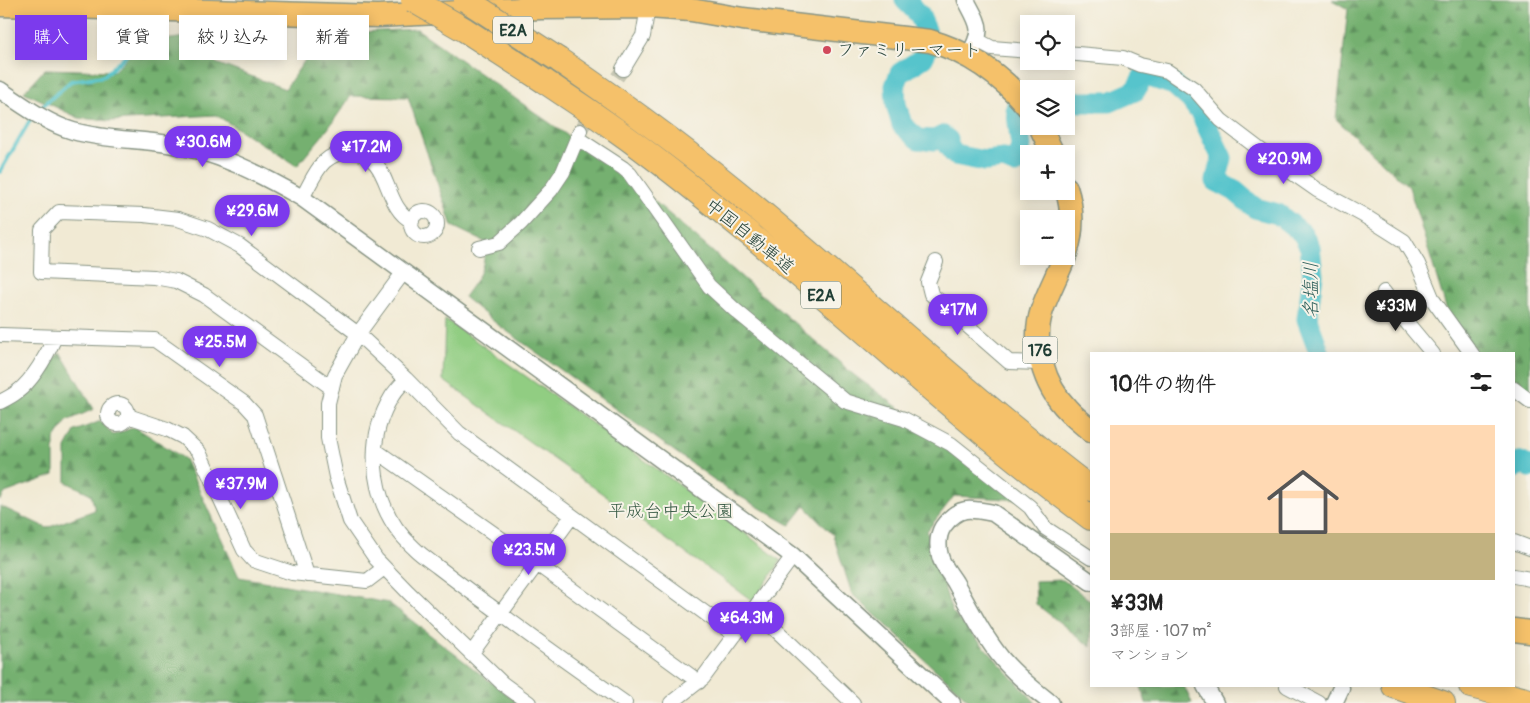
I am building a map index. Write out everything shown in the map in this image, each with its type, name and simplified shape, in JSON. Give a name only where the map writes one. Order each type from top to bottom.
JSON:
[{"type":"highway","name":"中国自動車道","points":[[413,0],[465,30],[616,130],[754,238],[985,434],[1049,487],[1090,517]]},
{"type":"highway","name":"中国自動車道","points":[[466,0],[626,105],[693,156],[990,407],[1090,488]]},
{"type":"highway","points":[[0,4],[378,16],[540,8],[691,5],[743,19],[930,40],[945,45],[973,48],[988,69],[1020,98]]},
{"type":"highway","name":"176","points":[[1062,265],[1042,310],[1039,325],[1040,356],[1051,386],[1058,398],[1090,430]]},
{"type":"highway","points":[[1515,630],[1530,632]]},
{"type":"highway","points":[[1397,687],[1443,703]]},
{"type":"highway","points":[[1475,687],[1530,701]]},
{"type":"street","points":[[966,0],[979,25],[973,48],[1020,50]]},
{"type":"street","points":[[623,69],[643,36],[648,7]]},
{"type":"street","points":[[1075,54],[1122,58],[1140,65],[1167,71],[1194,89],[1221,120],[1267,155],[1317,190],[1363,214],[1404,241],[1418,264],[1433,300],[1471,352]]},
{"type":"street","points":[[0,90],[48,121],[72,131],[108,139],[168,144],[208,153],[246,168],[302,198],[793,556],[952,703]]},
{"type":"street","points":[[479,248],[499,243],[545,197],[563,172],[579,133],[630,174],[709,286],[845,400],[904,419],[951,444],[1030,507],[1045,528],[1090,557]]},
{"type":"street","points":[[302,198],[324,160],[341,152],[355,152],[370,157],[378,165],[398,209],[405,218],[412,221]]},
{"type":"street","points":[[332,388],[204,295],[176,281],[154,277],[41,272],[42,230],[59,212],[144,215],[178,219],[208,229],[246,250],[358,334],[406,378],[459,432],[735,635]]},
{"type":"street","points":[[936,262],[928,282],[932,294],[1009,362],[1042,363]]},
{"type":"street","points":[[403,273],[358,334],[335,375],[328,403],[328,438],[336,477],[350,521],[376,560],[502,684],[529,703]]},
{"type":"street","points":[[1384,292],[1431,352]]},
{"type":"street","points":[[0,335],[155,340],[244,403],[254,415],[308,575]]},
{"type":"street","points":[[0,402],[18,392],[47,355],[55,337]]},
{"type":"street","points":[[406,378],[393,394],[384,412],[375,450],[375,472],[379,492],[385,510],[397,530],[414,549],[625,703]]},
{"type":"street","points":[[128,416],[167,429],[183,437],[199,452],[244,550],[253,560],[292,573],[367,581],[384,568]]},
{"type":"street","points":[[375,450],[537,564],[699,682]]},
{"type":"street","points":[[1051,703],[1034,691],[1004,660],[987,638],[940,557],[938,541],[942,527],[952,516],[963,510],[993,513],[1090,581]]},
{"type":"street","points":[[472,654],[572,516]]},
{"type":"street","points":[[1515,542],[1530,548]]},
{"type":"street","points":[[671,703],[703,678],[793,556]]},
{"type":"street","points":[[1515,576],[1530,579]]},
{"type":"street","points":[[754,609],[853,703]]},
{"type":"street","points":[[1206,687],[1215,703]]},
{"type":"street","points":[[1289,687],[1319,703]]},
{"type":"green space","points":[[1332,0],[1530,0],[1530,389],[1515,379],[1515,352],[1477,352],[1447,311],[1409,187],[1336,119],[1348,9]]},
{"type":"green space","points":[[417,29],[629,179],[854,375],[1024,500],[954,496],[927,531],[952,612],[1036,703],[972,703],[852,594],[833,535],[805,506],[790,525],[727,489],[497,324],[464,297],[483,266],[485,242],[452,226],[408,97],[351,96],[327,130],[297,166],[216,115],[110,121],[79,118],[24,92],[45,69],[114,71],[125,60],[169,60],[169,39],[179,38],[179,60],[214,60],[216,63],[285,89],[305,60],[369,60],[369,32]]},
{"type":"green space","name":"平成台中央公園","points":[[445,319],[723,516],[781,561],[753,601],[443,380]]},
{"type":"green space","points":[[60,352],[94,409],[67,421],[54,440],[54,475],[5,493],[0,501],[0,408],[18,399]]},
{"type":"green space","points":[[101,421],[113,435],[135,427],[185,459],[239,577],[389,603],[518,703],[0,703],[0,506],[47,528],[95,510],[91,494],[66,482],[66,448],[75,431]]},
{"type":"green space","points":[[1063,580],[1090,600],[1090,646],[1036,604],[1035,581]]},
{"type":"green space","points":[[1141,687],[1184,687],[1192,703],[1146,703]]},
{"type":"waterway","name":"名塩川","points":[[905,0],[919,14],[926,30]]},
{"type":"waterway","name":"名塩川","points":[[927,50],[923,58],[900,73],[895,86],[896,104],[902,125],[918,139],[935,140],[943,136],[948,140],[948,146],[955,155],[985,161],[1004,159],[1016,164],[1021,146],[1016,107]]},
{"type":"waterway","points":[[38,110],[71,81],[104,76],[121,60]]},
{"type":"waterway","name":"名塩川","points":[[1075,101],[1110,102],[1135,91],[1144,75],[1174,85],[1190,99],[1201,114],[1222,158],[1216,181],[1235,191],[1255,208],[1278,214],[1302,233],[1310,247],[1313,275],[1307,319],[1319,352]]},
{"type":"waterway","points":[[0,172],[33,115]]},
{"type":"waterway","name":"名塩川","points":[[1515,467],[1520,462],[1530,467]]},
{"type":"tunnel","points":[[581,129],[623,69]]},
{"type":"place","name":"ファミリーマート","points":[[827,50]]}]
